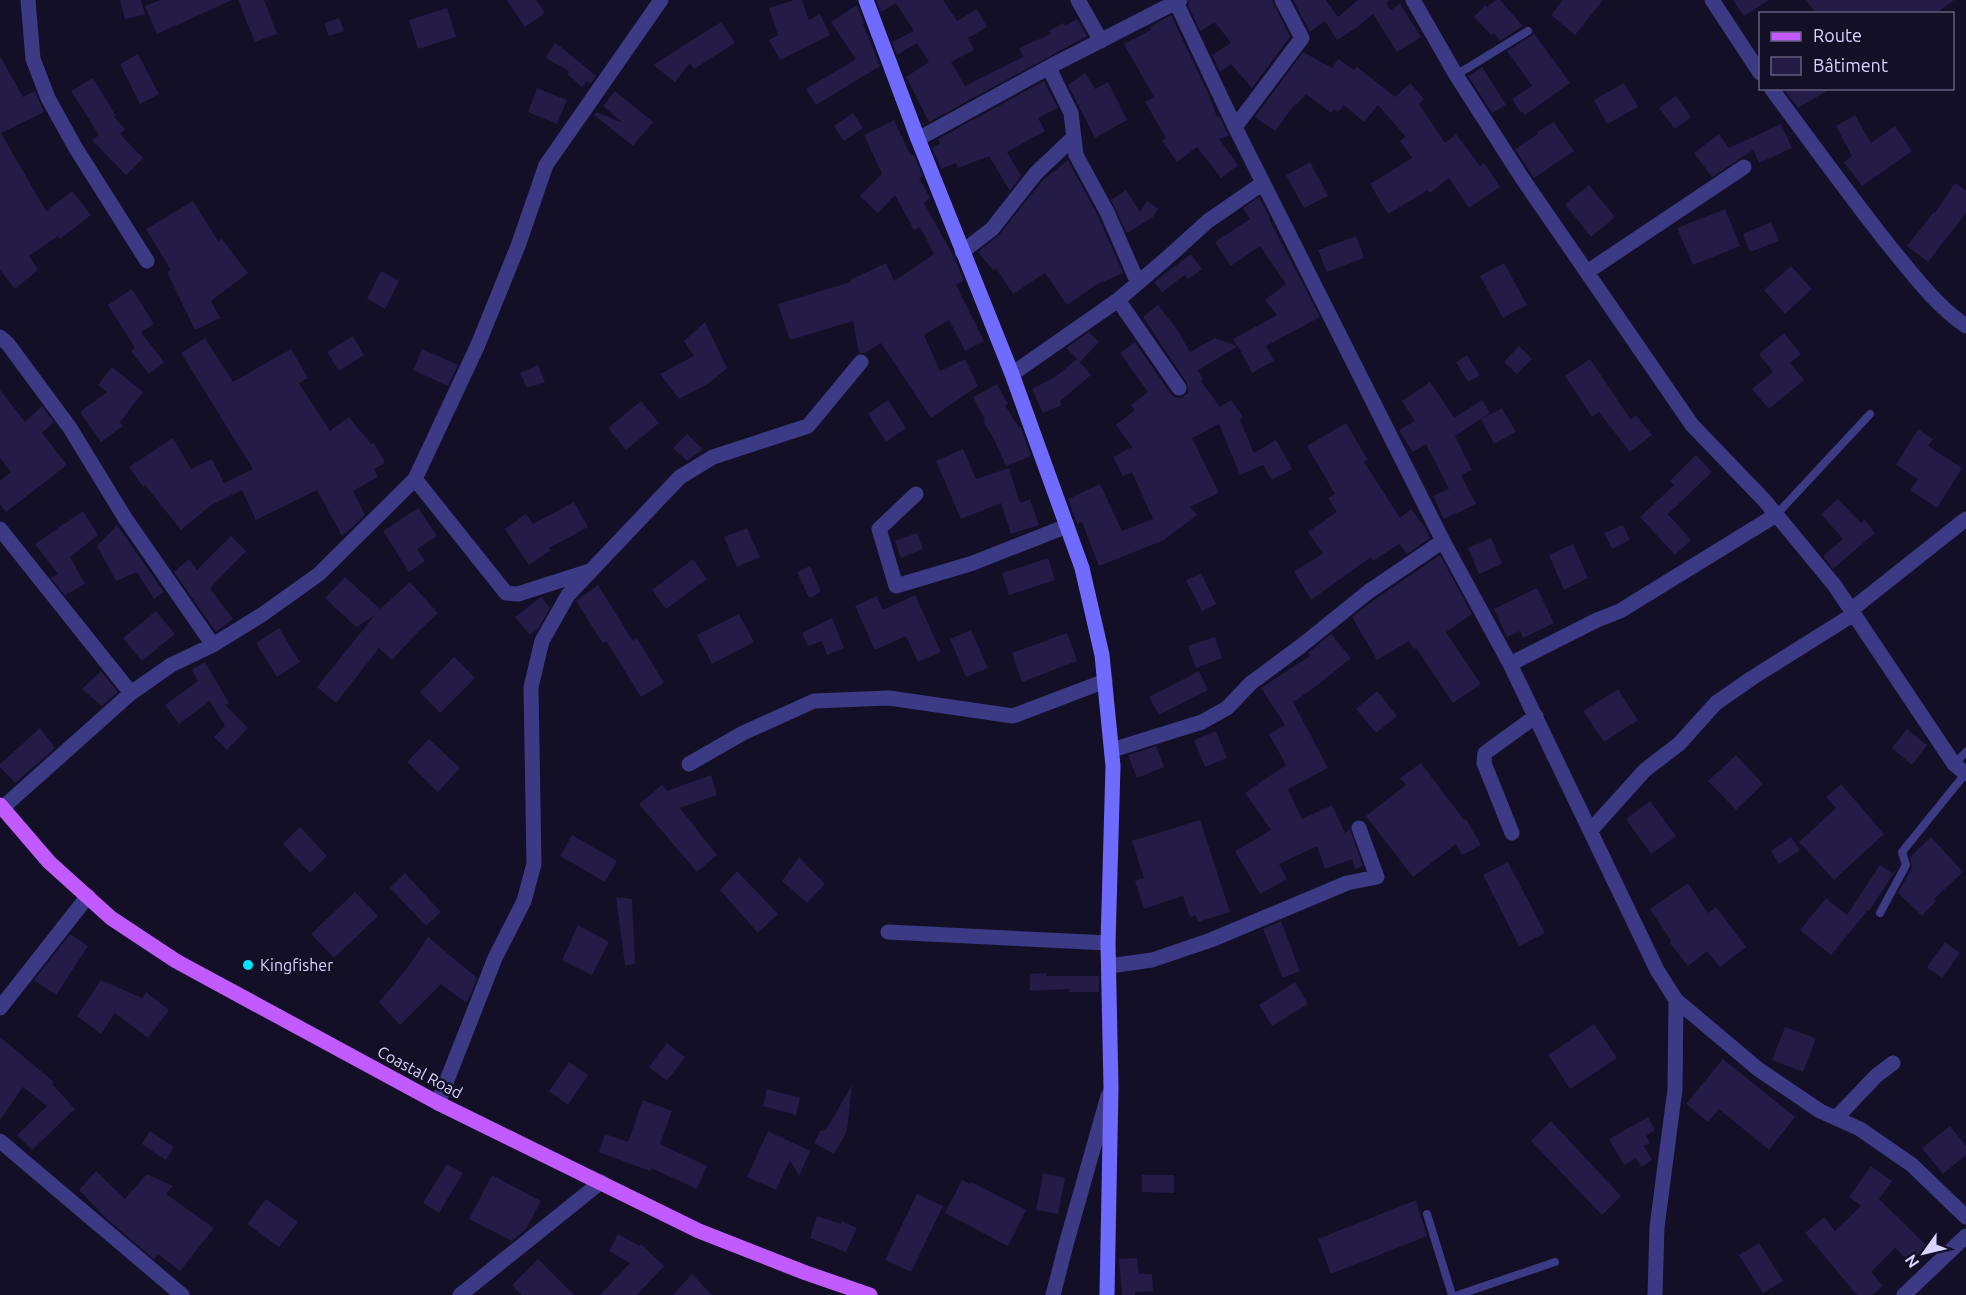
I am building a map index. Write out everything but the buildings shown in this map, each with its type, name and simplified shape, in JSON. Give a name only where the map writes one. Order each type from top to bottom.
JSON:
[{"type":"main road","name":"Coastal Road","points":[[1,808],[49,862],[111,918],[176,961],[438,1103],[699,1231],[806,1273],[870,1295]]},
{"type":"street","points":[[28,0],[33,60],[48,98],[75,147],[147,261]]},
{"type":"street","points":[[1,808],[131,693],[171,665],[213,645],[263,614],[319,573],[415,479],[477,347],[518,246],[546,165],[662,0]]},
{"type":"street","points":[[866,0],[962,252],[1012,374],[1067,526],[1082,568],[1102,655],[1113,766],[1108,943],[1111,1087],[1107,1295]]},
{"type":"street","points":[[1078,0],[1101,41]]},
{"type":"street","points":[[1235,127],[1302,38],[1282,0]]},
{"type":"street","points":[[1413,0],[1456,75],[1522,178],[1692,424],[1776,515],[1834,586],[1962,771]]},
{"type":"street","points":[[1712,0],[1759,70]]},
{"type":"street","points":[[918,139],[1177,1],[1235,127],[1443,541],[1510,664],[1657,970],[1676,1000],[1758,1069],[1820,1111],[1860,1129],[1912,1165],[1966,1217]]},
{"type":"street","points":[[1049,68],[1071,113],[1076,155],[1112,223],[1138,283]]},
{"type":"street","points":[[1772,90],[1866,215],[1926,290],[1948,314],[1966,326]]},
{"type":"street","points":[[962,252],[992,229],[1036,173],[1074,137]]},
{"type":"street","points":[[1587,272],[1744,167]]},
{"type":"street","points":[[1012,374],[1118,300],[1208,221],[1263,183]]},
{"type":"street","points":[[1118,300],[1179,387]]},
{"type":"street","points":[[0,337],[8,344],[70,428],[125,518],[213,645]]},
{"type":"street","points":[[438,1103],[495,958],[524,901],[534,864],[531,687],[542,641],[568,595],[680,477],[713,457],[808,426],[861,363]]},
{"type":"street","points":[[415,479],[506,593],[518,594],[591,570]]},
{"type":"street","points":[[916,494],[879,529],[896,586],[973,563],[1067,526]]},
{"type":"street","points":[[1510,664],[1597,620],[1620,611],[1776,515]]},
{"type":"street","points":[[1591,830],[1645,770],[1679,744],[1716,703],[1852,612],[1966,519]]},
{"type":"street","points":[[0,529],[131,693]]},
{"type":"street","points":[[1112,750],[1202,722],[1227,708],[1251,683],[1368,592],[1443,541]]},
{"type":"street","points":[[689,764],[743,733],[814,701],[888,698],[1013,716],[1104,681]]},
{"type":"street","points":[[1512,833],[1484,763],[1485,753],[1536,716]]},
{"type":"street","points":[[1109,966],[1152,960],[1211,940],[1347,883],[1377,877],[1359,828]]},
{"type":"street","points":[[0,1008],[88,896]]},
{"type":"street","points":[[888,933],[1108,943]]},
{"type":"street","points":[[1655,1295],[1657,1227],[1675,1089],[1676,1000]]},
{"type":"street","points":[[1836,1118],[1876,1076],[1893,1063]]},
{"type":"street","points":[[1053,1295],[1066,1241],[1111,1087]]},
{"type":"street","points":[[0,1142],[182,1295]]},
{"type":"street","points":[[460,1295],[601,1182]]},
{"type":"street","points":[[1904,1295],[1966,1236]]},
{"type":"lane","points":[[1456,75],[1528,31]]},
{"type":"lane","points":[[1776,515],[1870,414]]},
{"type":"lane","points":[[1880,913],[1906,865],[1902,852],[1962,771],[1966,752]]},
{"type":"lane","points":[[1427,1214],[1452,1295]]},
{"type":"lane","points":[[1458,1295],[1555,1262]]},
{"type":"place","name":"Kingfisher","points":[[248,965]]}]
